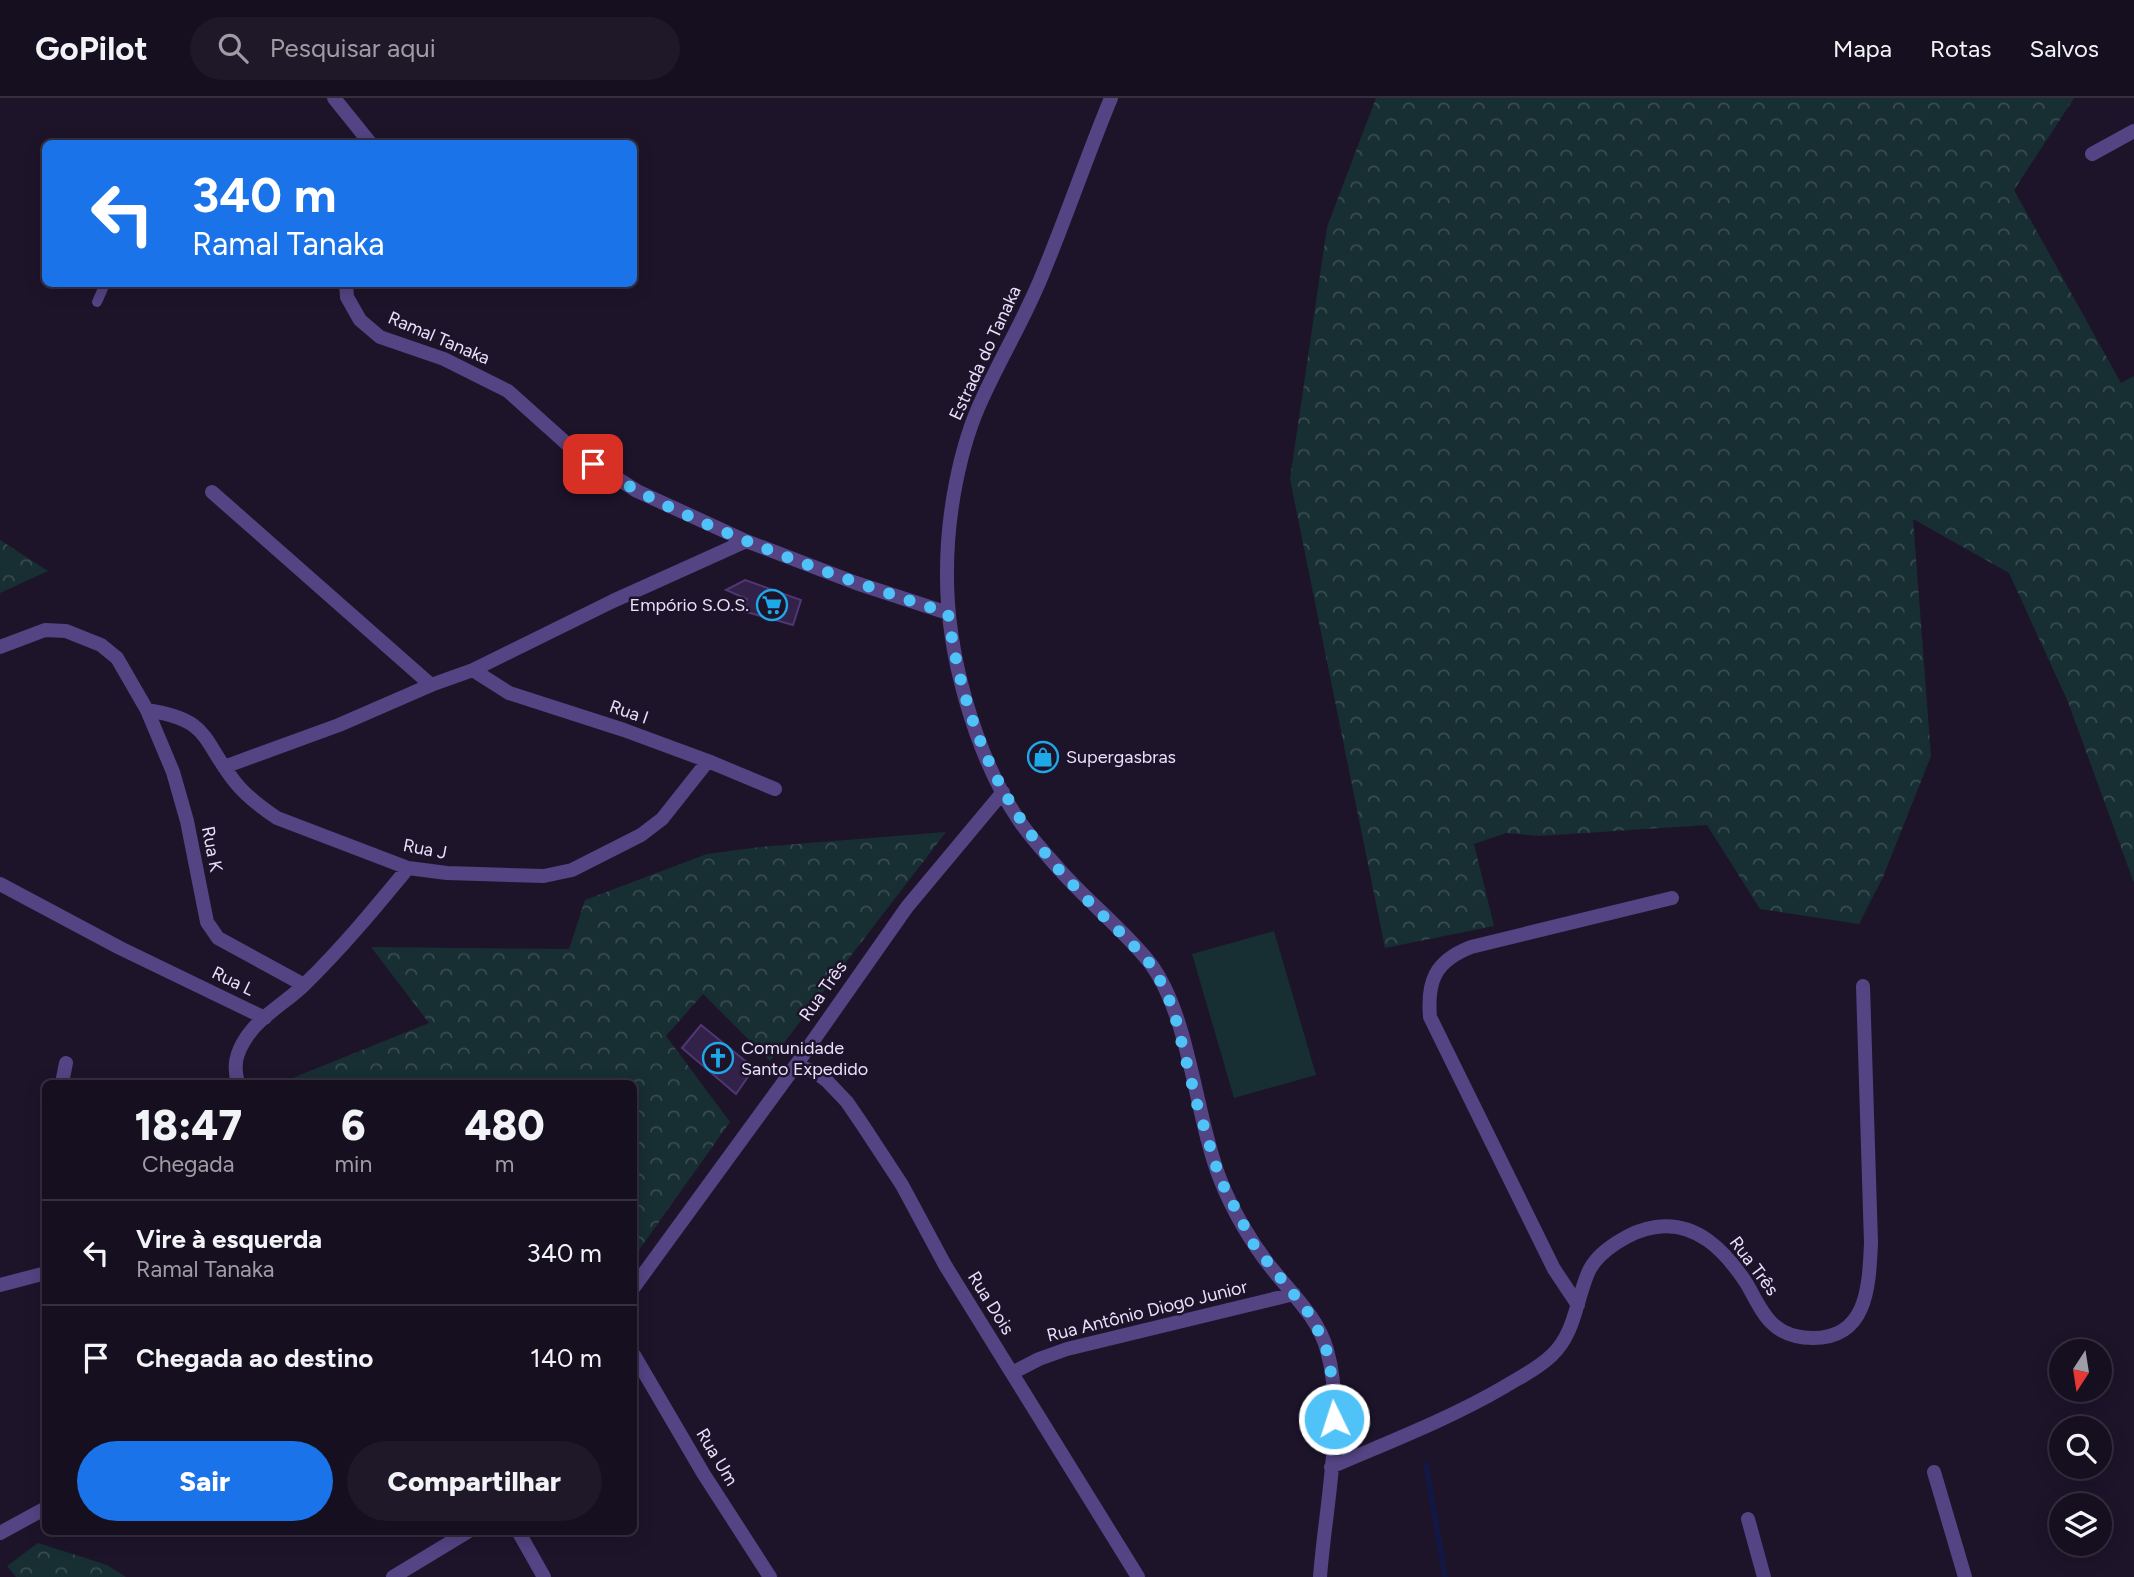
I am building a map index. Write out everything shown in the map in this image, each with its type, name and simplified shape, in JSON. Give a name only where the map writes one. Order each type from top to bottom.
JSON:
[{"type":"street","points":[[334,98],[368,140]]},
{"type":"street","name":"Estrada do Tanaka","points":[[1111,98],[1044,272],[982,398],[968,435],[954,502],[947,568],[948,613],[954,653],[972,719],[1003,792],[1032,838],[1150,964],[1173,1008],[1197,1104],[1220,1179],[1254,1245],[1312,1317],[1326,1348],[1331,1373],[1334,1419],[1320,1577]]},
{"type":"street","points":[[2092,154],[2134,131]]},
{"type":"street","name":"Ramal Tanaka","points":[[345,287],[347,297],[360,320],[380,337],[444,359],[508,391],[576,452],[609,475],[671,508],[746,541],[856,583],[948,613]]},
{"type":"street","points":[[212,492],[431,685]]},
{"type":"street","points":[[224,767],[473,670],[613,601],[746,541]]},
{"type":"street","name":"Rua K","points":[[0,647],[45,630],[66,631],[101,645],[117,658],[147,710],[176,784],[187,821],[207,922],[218,938],[304,985]]},
{"type":"street","name":"Rua I","points":[[473,670],[509,693],[624,730],[775,789]]},
{"type":"street","name":"Rua J","points":[[147,710],[188,721],[205,736],[236,784],[276,818],[408,868],[447,873],[544,876],[572,870],[641,835],[662,819],[708,761]]},
{"type":"street","name":"Rua Três","points":[[637,1279],[796,1065],[907,907],[1003,792]]},
{"type":"street","name":"Rua L","points":[[0,884],[120,948],[265,1018],[332,957],[408,868]]},
{"type":"street","points":[[1578,1305],[1554,1269],[1430,1017],[1428,996],[1432,981],[1442,965],[1454,954],[1471,947],[1672,898]]},
{"type":"street","name":"Rua Três","points":[[1331,1467],[1476,1403],[1535,1369],[1551,1356],[1568,1335],[1589,1270],[1611,1246],[1633,1233],[1656,1227],[1680,1227],[1698,1233],[1719,1248],[1744,1279],[1772,1324],[1786,1334],[1802,1338],[1824,1338],[1843,1331],[1855,1320],[1864,1303],[1869,1279],[1871,1243],[1863,986]]},
{"type":"street","points":[[237,1080],[235,1068],[238,1052],[247,1035],[265,1018]]},
{"type":"street","points":[[63,1080],[66,1063]]},
{"type":"street","name":"Rua Dois","points":[[796,1065],[815,1072],[847,1102],[902,1185],[945,1265],[1138,1577]]},
{"type":"street","points":[[0,1284],[42,1274]]},
{"type":"street","name":"Rua Antônio Diogo Junior","points":[[1012,1373],[1067,1349],[1294,1294]]},
{"type":"street","name":"Rua Um","points":[[637,1360],[703,1474],[770,1577]]},
{"type":"street","points":[[1934,1472],[1965,1577]]},
{"type":"street","points":[[0,1533],[42,1510]]},
{"type":"street","points":[[1748,1519],[1764,1577]]},
{"type":"street","points":[[393,1577],[462,1535]]},
{"type":"street","points":[[521,1535],[544,1577]]},
{"type":"lane","points":[[97,302],[104,287]]},
{"type":"green space","points":[[1376,98],[2074,98],[2014,190],[2121,383],[2134,376],[2134,883],[2068,702],[2009,573],[1913,519],[1931,756],[1883,877],[1859,924],[1760,909],[1707,825],[1539,836],[1506,833],[1474,844],[1494,926],[1385,948],[1290,479],[1327,227]]},
{"type":"green space","points":[[0,540],[48,571],[0,593]]},
{"type":"green space","points":[[946,832],[770,1061],[703,994],[666,1036],[730,1122],[637,1253],[637,1080],[287,1080],[429,1023],[371,947],[569,949],[585,900],[707,854],[760,847]]},
{"type":"green space","points":[[1274,931],[1316,1075],[1234,1098],[1192,954]]},
{"type":"green space","points":[[38,1543],[107,1565],[126,1577],[16,1577],[7,1566]]},
{"type":"building","name":"Empório S.O.S.","points":[[745,580],[801,600],[793,625],[743,611],[747,599],[726,590]]},
{"type":"building","name":"Comunidade Santo Expedido","points":[[701,1025],[754,1068],[736,1094],[682,1048]]},
{"type":"waterway","points":[[1426,1464],[1445,1577]]},
{"type":"place","name":"Empório S.O.S.","points":[[772,605]]},
{"type":"place","name":"Supergasbras","points":[[1043,757]]},
{"type":"place","name":"Comunidade Santo Expedido","points":[[718,1058]]},
{"type":"route","points":[[593,464],[637,491],[746,541],[856,583],[948,613],[960,681],[972,719],[1003,792],[1017,817],[1062,872],[1150,964],[1161,982],[1173,1008],[1197,1104],[1220,1179],[1254,1245],[1312,1317],[1326,1348],[1331,1373],[1334,1419]]}]
